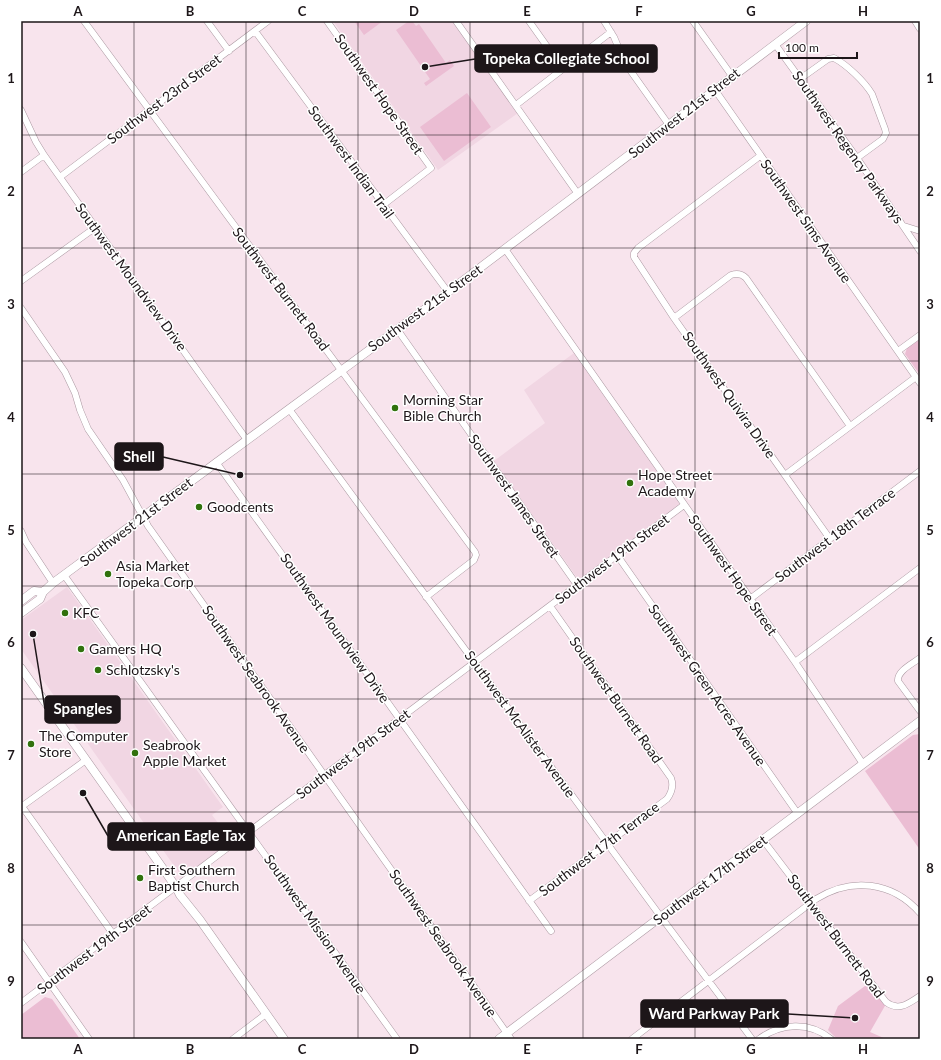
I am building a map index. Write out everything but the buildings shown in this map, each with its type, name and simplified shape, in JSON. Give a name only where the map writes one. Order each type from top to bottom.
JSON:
[{"type":"main road","name":"Southwest 21st Street","points":[[21,613],[40,599],[42,592],[53,583],[142,516],[289,410],[341,369],[448,292],[806,21]]},
{"type":"main road","name":"Southwest 21st Street","points":[[21,601],[34,592],[42,592]]},
{"type":"main road","points":[[21,668],[176,887],[180,895],[200,920],[284,1039]]},
{"type":"main road","name":"Southwest 17th Street","points":[[499,1039],[509,1036],[661,917],[920,721]]},
{"type":"street","name":"Southwest Burnett Road","points":[[84,21],[475,552],[476,557],[426,597]]},
{"type":"street","points":[[207,21],[229,51]]},
{"type":"street","name":"Southwest 23rd Street","points":[[60,177],[268,21]]},
{"type":"street","name":"Southwest Hope Street","points":[[326,21],[431,168],[383,205]]},
{"type":"street","points":[[456,21],[578,194]]},
{"type":"street","points":[[529,21],[563,69]]},
{"type":"street","points":[[604,21],[611,32],[625,63],[669,125]]},
{"type":"street","points":[[693,21],[732,76]]},
{"type":"street","points":[[915,21],[920,28]]},
{"type":"street","name":"Southwest Indian Trail","points":[[255,31],[448,292]]},
{"type":"street","points":[[516,105],[611,32]]},
{"type":"street","name":"Southwest Regency Parkways","points":[[775,44],[857,158],[920,252]]},
{"type":"street","points":[[800,79],[828,59],[834,58],[861,80],[869,89],[886,133],[883,139],[857,158]]},
{"type":"street","name":"Southwest Sims Avenue","points":[[715,90],[918,380]]},
{"type":"street","name":"Southwest Moundview Drive","points":[[21,110],[36,142],[44,155],[247,440]]},
{"type":"street","points":[[21,172],[44,155]]},
{"type":"street","name":"Southwest Quivira Drive","points":[[760,156],[636,250],[634,260],[830,539]]},
{"type":"street","points":[[903,226],[920,231]]},
{"type":"street","points":[[21,281],[96,227]]},
{"type":"street","name":"Southwest Hope Street","points":[[505,249],[795,662],[863,764]]},
{"type":"street","points":[[674,318],[731,275],[739,274],[746,278],[850,426]]},
{"type":"street","name":"Southwest Seabrook Avenue","points":[[21,308],[66,372],[88,429],[128,488],[142,516],[509,1036]]},
{"type":"street","name":"Southwest James Street","points":[[397,329],[577,585]]},
{"type":"street","points":[[898,351],[920,335]]},
{"type":"street","points":[[785,475],[850,426],[918,380]]},
{"type":"street","name":"Southwest McAlister Avenue","points":[[289,410],[752,1039]]},
{"type":"street","name":"Southwest Moundview Drive","points":[[216,462],[551,931]]},
{"type":"street","name":"Southwest 18th Terrace","points":[[750,599],[920,471]]},
{"type":"street","name":"Southwest 19th Street","points":[[21,1003],[684,505]]},
{"type":"street","points":[[21,531],[26,542],[53,583]]},
{"type":"street","name":"Southwest Green Acres Avenue","points":[[617,555],[798,814]]},
{"type":"street","points":[[795,662],[920,568]]},
{"type":"street","name":"Southwest Mission Avenue","points":[[64,575],[250,831],[397,1039]]},
{"type":"street","name":"Southwest Burnett Road","points":[[550,606],[671,778],[673,786],[669,797]]},
{"type":"street","points":[[920,658],[900,673],[898,682],[920,711]]},
{"type":"street","points":[[86,760],[21,806],[113,934]]},
{"type":"street","name":"Southwest 17th Terrace","points":[[529,902],[669,797]]},
{"type":"street","name":"Southwest Burnett Road","points":[[763,840],[886,1002],[893,1006],[900,1007],[908,1004],[920,996]]},
{"type":"street","points":[[632,1039],[812,903],[835,889],[866,885],[877,887],[896,894],[910,903],[920,913]]},
{"type":"street","points":[[21,942],[89,1039]]},
{"type":"street","points":[[233,1039],[266,1014]]},
{"type":"street","points":[[759,1039],[768,1032],[780,1028],[797,1026],[815,1030],[831,1039]]},
{"type":"shaded area","points":[[333,21],[453,21],[518,113],[438,170]]},
{"type":"shaded area","points":[[354,21],[383,21],[364,35]]},
{"type":"shaded area","points":[[409,21],[412,21],[416,26],[419,24],[446,63],[450,60],[454,66],[426,86],[424,83],[430,79],[396,30]]},
{"type":"shaded area","points":[[467,93],[491,127],[444,161],[420,127]]},
{"type":"shaded area","points":[[920,339],[920,375],[905,354],[907,348]]},
{"type":"shaded area","points":[[574,353],[679,504],[578,579],[494,461],[545,423],[524,390]]},
{"type":"shaded area","points":[[67,587],[223,807],[212,815],[232,841],[185,877],[182,877],[21,649],[21,620]]},
{"type":"shaded area","points":[[920,734],[920,850],[865,771],[913,735]]},
{"type":"shaded area","points":[[869,983],[886,1004],[870,1032],[886,1039],[837,1039],[828,1030],[838,1006]]},
{"type":"shaded area","points":[[45,997],[52,999],[80,1039],[21,1039],[21,1015]]},
{"type":"place","name":"Topeka Collegiate School","points":[[425,67]]},
{"type":"place","name":"Morning Star Bible Church","points":[[395,408]]},
{"type":"place","name":"Shell","points":[[240,475]]},
{"type":"place","name":"Hope Street Academy","points":[[630,483]]},
{"type":"place","name":"Goodcents","points":[[199,507]]},
{"type":"place","name":"Asia Market Topeka Corp","points":[[108,574]]},
{"type":"place","name":"KFC","points":[[65,613]]},
{"type":"place","name":"Spangles","points":[[33,634]]},
{"type":"place","name":"Gamers HQ","points":[[81,649]]},
{"type":"place","name":"Schlotzsky's","points":[[98,670]]},
{"type":"place","name":"The Computer Store","points":[[31,744]]},
{"type":"place","name":"Seabrook Apple Market","points":[[135,753]]},
{"type":"place","name":"American Eagle Tax","points":[[83,793]]},
{"type":"place","name":"First Southern Baptist Church","points":[[140,878]]},
{"type":"place","name":"Ward Parkway Park","points":[[855,1018]]}]
